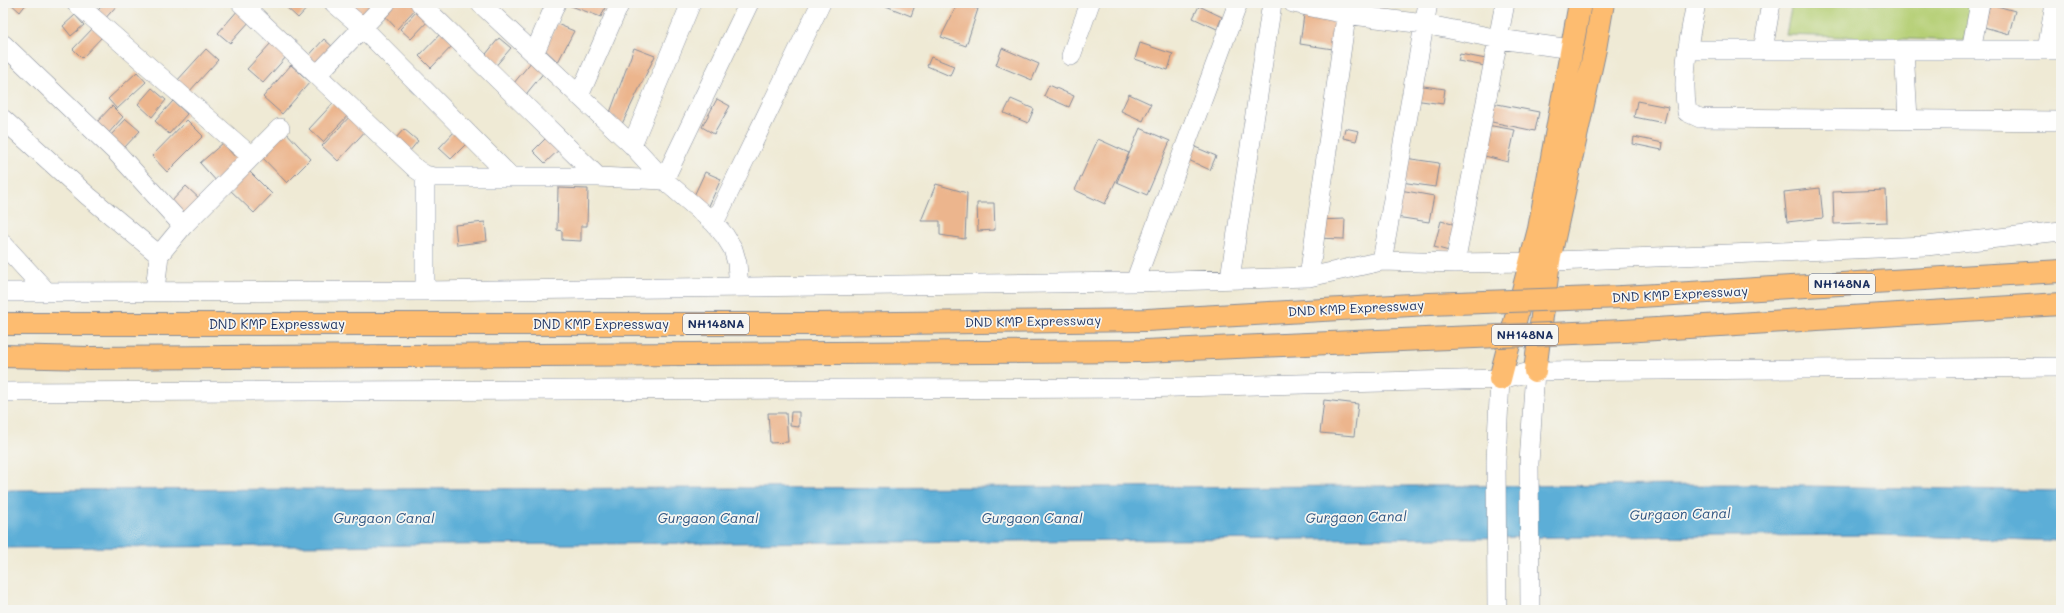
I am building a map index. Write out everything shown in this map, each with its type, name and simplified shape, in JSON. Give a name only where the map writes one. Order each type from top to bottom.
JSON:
[{"type":"main road","points":[[1535,371],[1540,262],[1539,229],[1580,3]]},
{"type":"main road","points":[[1500,379],[1540,262],[1595,49],[1603,3]]},
{"type":"main road","name":"DND KMP Expressway","points":[[3,324],[789,324],[1147,320],[1429,304],[1623,297],[2061,271]]},
{"type":"main road","name":"NH148NA","points":[[3,356],[104,358],[1136,351],[1624,331],[2061,304]]},
{"type":"street","points":[[76,3],[251,156]]},
{"type":"street","points":[[242,3],[416,169],[425,175],[435,177],[598,176],[664,180]]},
{"type":"street","points":[[334,3],[362,27],[510,176]]},
{"type":"street","points":[[317,75],[386,3]]},
{"type":"street","points":[[420,3],[598,176]]},
{"type":"street","points":[[480,3],[632,146],[664,180],[714,222],[733,249],[739,287]]},
{"type":"street","points":[[579,96],[620,3]]},
{"type":"street","points":[[632,146],[691,3]]},
{"type":"street","points":[[664,180],[749,3]]},
{"type":"street","points":[[714,222],[821,3]]},
{"type":"street","points":[[1071,56],[1090,3]]},
{"type":"street","points":[[1135,282],[1238,3]]},
{"type":"street","points":[[1230,278],[1272,3]]},
{"type":"street","points":[[1293,3],[1347,9],[1500,39],[1572,49]]},
{"type":"street","points":[[1382,261],[1428,3]]},
{"type":"street","points":[[1455,264],[1500,39],[1505,3]]},
{"type":"street","points":[[1696,3],[1688,50],[1685,99],[1687,112],[1700,118],[1908,118],[2061,121]]},
{"type":"street","points":[[1763,50],[1771,3]]},
{"type":"street","points":[[1971,50],[1980,3]]},
{"type":"street","points":[[1688,50],[2054,50],[2055,3]]},
{"type":"street","points":[[534,54],[554,4]]},
{"type":"street","points":[[1309,277],[1347,9]]},
{"type":"street","points":[[3,44],[117,154],[183,226]]},
{"type":"street","points":[[1904,51],[1908,118]]},
{"type":"street","points":[[3,118],[88,196],[159,255]]},
{"type":"street","points":[[155,290],[159,255],[183,226],[280,128]]},
{"type":"street","points":[[425,175],[425,291]]},
{"type":"street","points":[[3,292],[155,290],[425,291],[1135,282],[1230,278],[1309,277],[1382,261],[1455,264],[1540,262],[1926,246],[2061,230]]},
{"type":"street","points":[[3,244],[47,292]]},
{"type":"street","points":[[3,392],[1140,388],[1500,379],[1535,371],[2061,367]]},
{"type":"street","points":[[1530,610],[1529,463],[1535,371]]},
{"type":"street","points":[[1497,610],[1496,462],[1500,379]]},
{"type":"green space","points":[[1792,3],[1972,3],[1964,41],[1786,35]]},
{"type":"water","name":"Gurgaon Canal","points":[[1758,485],[2061,491],[2061,541],[1878,535],[3,548],[3,490]]},
{"type":"building","points":[[10,3],[27,3],[20,12]]},
{"type":"building","points":[[104,3],[119,3],[103,21],[95,14]]},
{"type":"building","points":[[286,3],[312,3],[298,18],[284,5]]},
{"type":"building","points":[[346,3],[369,3],[373,6],[362,18]]},
{"type":"building","points":[[389,3],[415,3],[418,6],[397,29],[381,12]]},
{"type":"building","points":[[563,3],[607,3],[601,17]]},
{"type":"building","points":[[888,3],[910,3],[915,5],[911,16],[886,6]]},
{"type":"building","points":[[958,3],[978,9],[966,46],[941,37]]},
{"type":"building","points":[[1351,3],[1383,3],[1382,12],[1351,9]]},
{"type":"building","points":[[1990,4],[2015,11],[2009,34],[1984,27]]},
{"type":"building","points":[[1199,6],[1222,17],[1217,29],[1193,18]]},
{"type":"building","points":[[239,9],[251,20],[230,43],[218,33]]},
{"type":"building","points":[[419,9],[430,19],[411,39],[400,29]]},
{"type":"building","points":[[75,15],[84,25],[71,36],[63,26]]},
{"type":"building","points":[[1304,15],[1337,20],[1333,49],[1300,44]]},
{"type":"building","points":[[557,24],[574,31],[558,62],[544,49]]},
{"type":"building","points":[[94,27],[103,36],[82,58],[73,49]]},
{"type":"building","points":[[443,31],[455,43],[431,68],[419,56]]},
{"type":"building","points":[[499,38],[511,48],[493,69],[482,59]]},
{"type":"building","points":[[324,39],[335,49],[316,67],[306,59]]},
{"type":"building","points":[[272,42],[287,56],[263,83],[247,69]]},
{"type":"building","points":[[1140,43],[1173,54],[1168,70],[1135,59]]},
{"type":"building","points":[[634,48],[655,56],[622,124],[608,118]]},
{"type":"building","points":[[1002,48],[1039,64],[1032,80],[996,65]]},
{"type":"building","points":[[206,49],[218,60],[188,93],[176,82]]},
{"type":"building","points":[[1460,54],[1486,59],[1485,66],[1458,61]]},
{"type":"building","points":[[931,57],[954,66],[950,76],[927,66]]},
{"type":"building","points":[[532,61],[545,71],[522,99],[509,89]]},
{"type":"building","points":[[291,65],[310,82],[282,114],[263,97]]},
{"type":"building","points":[[137,72],[146,82],[117,109],[108,99]]},
{"type":"building","points":[[1049,85],[1074,96],[1069,107],[1044,96]]},
{"type":"building","points":[[1416,85],[1445,89],[1443,104],[1414,100]]},
{"type":"building","points":[[152,88],[166,100],[152,117],[138,104]]},
{"type":"building","points":[[1129,94],[1151,104],[1143,121],[1121,111]]},
{"type":"building","points":[[717,99],[730,106],[714,134],[702,127]]},
{"type":"building","points":[[1011,99],[1034,109],[1028,123],[1004,113]]},
{"type":"building","points":[[336,100],[350,113],[323,142],[309,129]]},
{"type":"building","points":[[173,101],[187,114],[169,134],[155,121]]},
{"type":"building","points":[[1637,101],[1668,107],[1664,123],[1634,117]]},
{"type":"building","points":[[1492,103],[1539,112],[1535,131],[1487,121]]},
{"type":"building","points":[[112,106],[123,117],[107,135],[95,124]]},
{"type":"building","points":[[353,113],[368,128],[338,161],[322,146]]},
{"type":"building","points":[[126,119],[140,131],[123,149],[110,136]]},
{"type":"building","points":[[187,120],[203,136],[167,172],[152,156]]},
{"type":"building","points":[[1487,125],[1515,130],[1508,162],[1481,155]]},
{"type":"building","points":[[1140,128],[1170,141],[1147,195],[1117,182]]},
{"type":"building","points":[[1345,128],[1359,131],[1356,141],[1343,138]]},
{"type":"building","points":[[404,129],[418,141],[409,152],[395,139]]},
{"type":"building","points":[[284,130],[311,159],[287,183],[259,154]]},
{"type":"building","points":[[456,130],[468,142],[451,159],[439,148]]},
{"type":"building","points":[[551,133],[563,146],[545,163],[533,151]]},
{"type":"building","points":[[1634,137],[1663,143],[1662,150],[1633,144]]},
{"type":"building","points":[[1098,139],[1129,153],[1105,204],[1075,190]]},
{"type":"building","points":[[223,143],[241,164],[219,184],[200,163]]},
{"type":"building","points":[[1188,144],[1216,156],[1210,170],[1182,157]]},
{"type":"building","points":[[1405,158],[1439,163],[1435,187],[1401,182]]},
{"type":"building","points":[[246,168],[272,194],[254,213],[227,187]]},
{"type":"building","points":[[705,172],[721,179],[708,208],[692,200]]},
{"type":"building","points":[[936,184],[967,193],[965,239],[940,235],[940,221],[921,221]]},
{"type":"building","points":[[186,186],[202,201],[186,219],[169,204]]},
{"type":"building","points":[[558,188],[588,189],[587,226],[581,226],[581,241],[562,240],[562,231],[557,230]]},
{"type":"building","points":[[1820,188],[1823,218],[1787,222],[1784,192]]},
{"type":"building","points":[[1400,190],[1434,196],[1429,222],[1396,217]]},
{"type":"building","points":[[1886,190],[1887,222],[1834,224],[1833,192]]},
{"type":"building","points":[[977,203],[994,203],[995,230],[978,231]]},
{"type":"building","points":[[1345,219],[1344,239],[1314,238],[1317,220]]},
{"type":"building","points":[[1441,221],[1456,225],[1449,251],[1434,247]]},
{"type":"building","points":[[485,222],[487,241],[457,245],[455,225]]},
{"type":"building","points":[[1324,400],[1358,404],[1354,436],[1320,433]]},
{"type":"building","points":[[791,412],[799,412],[799,427],[790,426]]},
{"type":"building","points":[[768,413],[786,413],[788,442],[770,443]]}]
